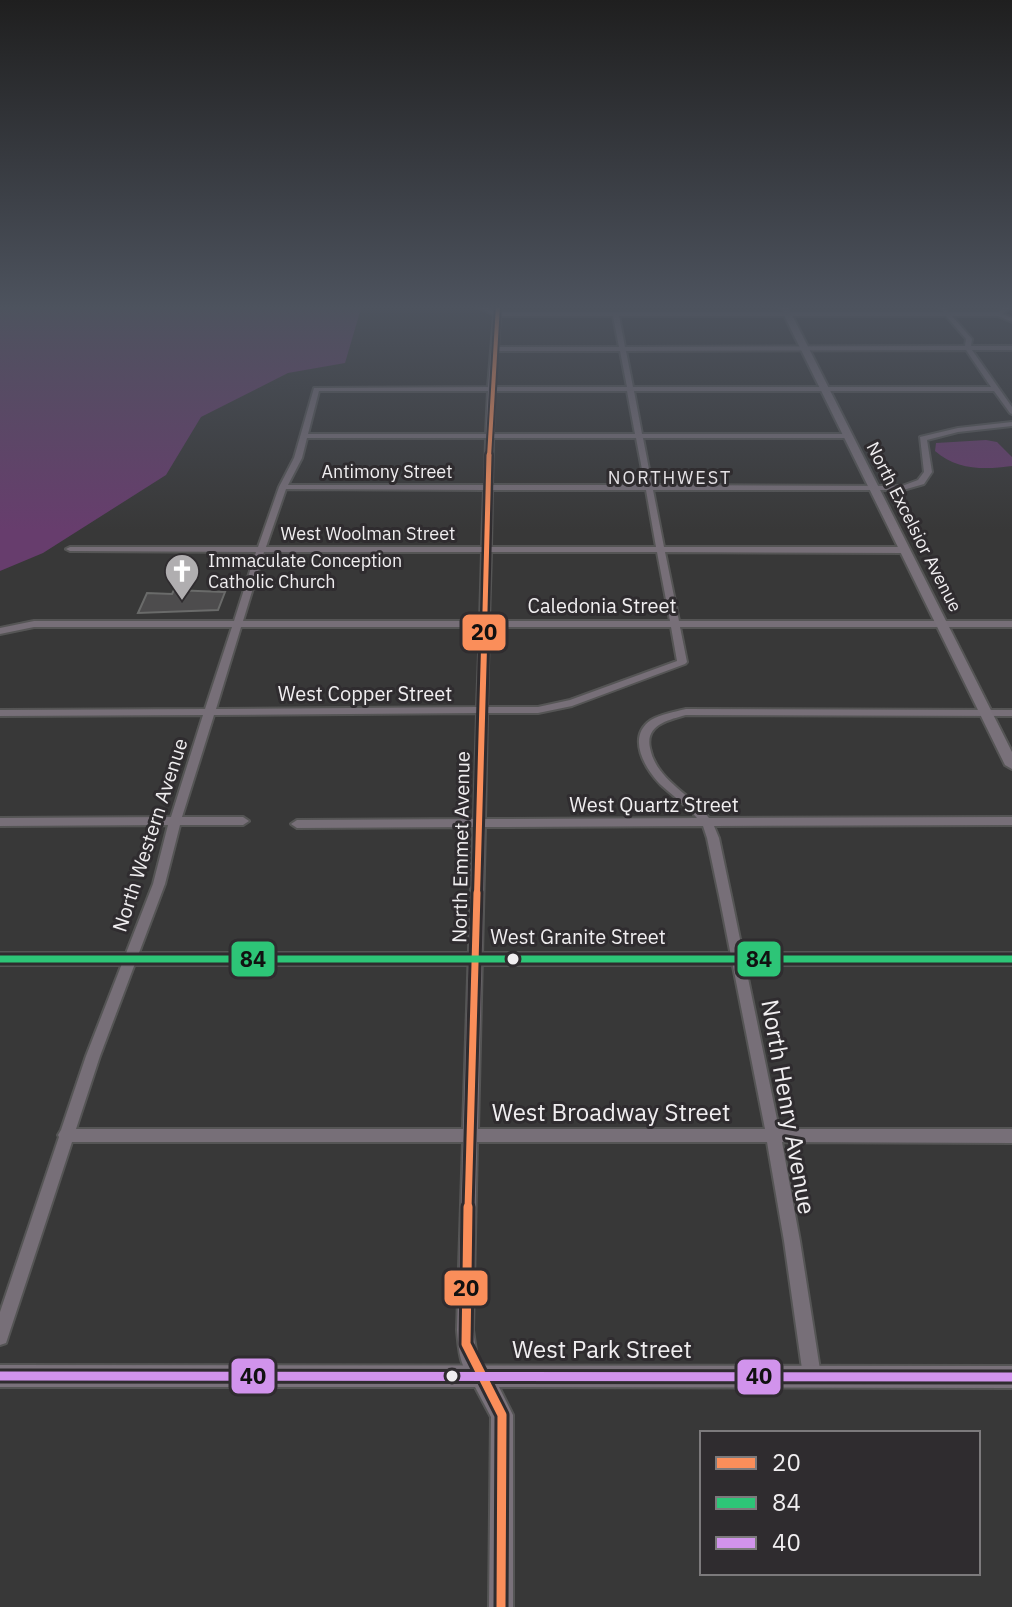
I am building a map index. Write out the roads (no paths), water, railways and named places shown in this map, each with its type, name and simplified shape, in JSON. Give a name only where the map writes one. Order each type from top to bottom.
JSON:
[{"type":"street","name":"North Emmet Avenue","points":[[481,1376],[469,1361],[466,1344],[492,380]]},
{"type":"street","points":[[628,380],[675,624]]},
{"type":"street","name":"North Excelsior Avenue","points":[[821,380],[1012,765]]},
{"type":"street","points":[[989,380],[1012,412]]},
{"type":"street","name":"North Western Avenue","points":[[0,1337],[65,1135],[159,884],[175,821],[261,549],[283,487],[298,458],[316,389],[491,389]]},
{"type":"street","points":[[491,389],[995,389]]},
{"type":"street","name":"Antimony Street","points":[[283,487],[909,487],[925,478],[929,467],[922,446],[923,439],[958,430],[1012,424]]},
{"type":"street","points":[[303,436],[847,436]]},
{"type":"street","name":"West Woolman Street","points":[[70,549],[905,550]]},
{"type":"street","name":"Caledonia Street","points":[[0,631],[34,624],[1012,624]]},
{"type":"street","name":"West Copper Street","points":[[0,713],[482,712],[552,708],[682,662],[675,624]]},
{"type":"street","points":[[710,823],[659,779],[646,762],[643,736],[647,726],[686,712],[1012,713]]},
{"type":"street","points":[[0,822],[243,821]]},
{"type":"street","name":"West Quartz Street","points":[[297,824],[1012,821]]},
{"type":"street","name":"North Henry Avenue","points":[[710,823],[772,1135],[812,1376]]},
{"type":"street","name":"West Granite Street","points":[[0,959],[1012,959]]},
{"type":"street","name":"West Broadway Street","points":[[65,1135],[1012,1136]]},
{"type":"street","name":"West Park Street","points":[[0,1376],[1012,1377]]},
{"type":"street","points":[[481,1376],[502,1415],[501,1607]]},
{"type":"place","name":"Immaculate Conception Catholic Church","points":[[182,602]]},
{"type":"district","name":"NORTHWEST","points":[[670,478]]}]
